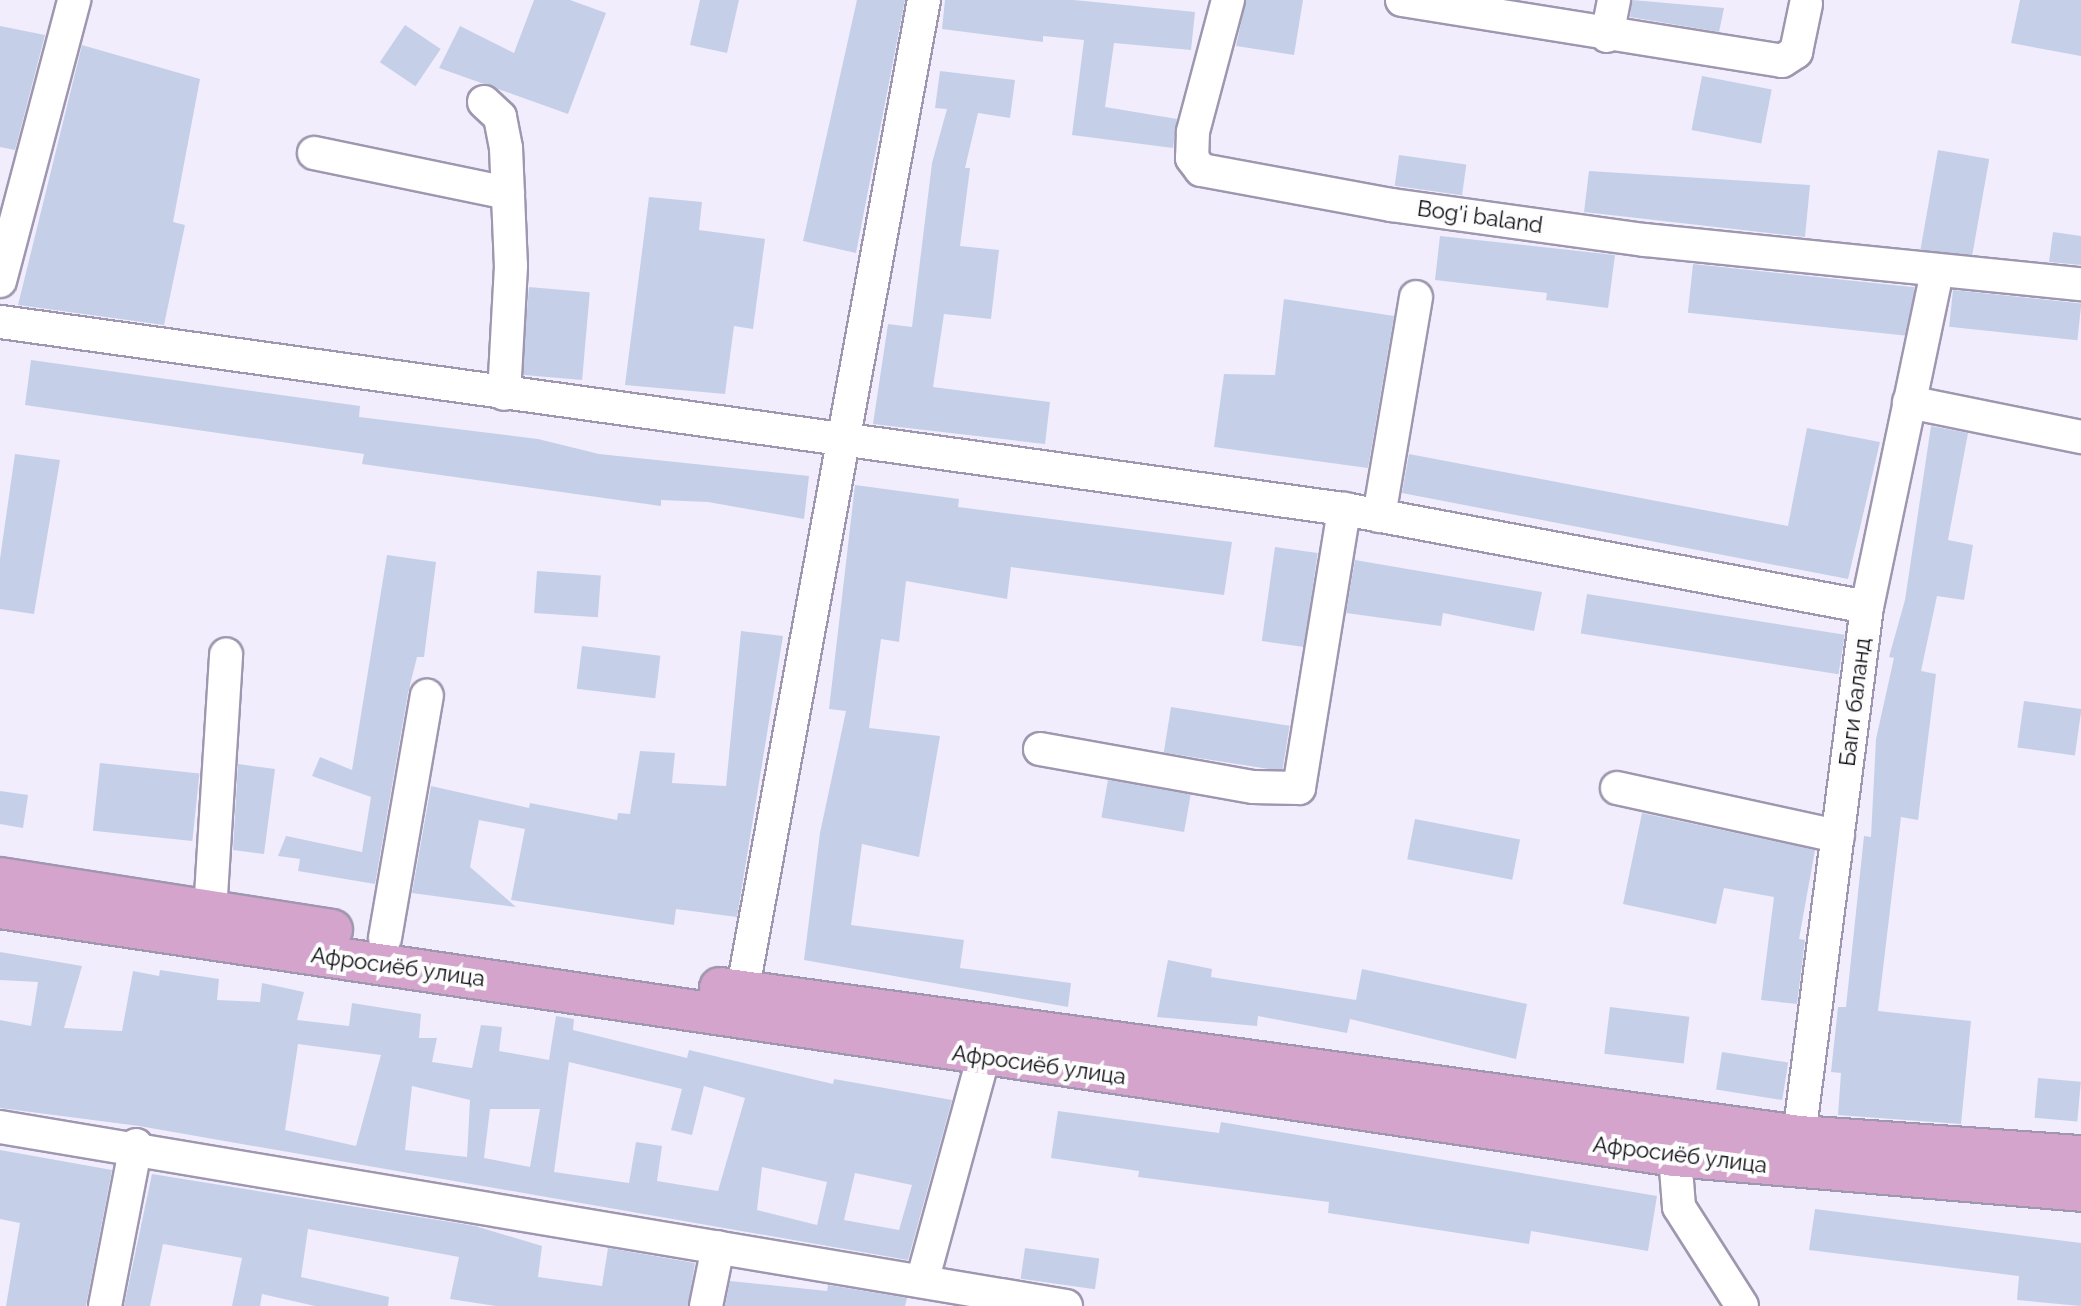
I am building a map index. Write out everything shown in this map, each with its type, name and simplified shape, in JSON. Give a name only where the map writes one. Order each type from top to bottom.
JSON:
[{"type":"main road","name":"Афросиёб улица","points":[[0,878],[385,938],[739,1005],[983,1058],[1261,1079]]},
{"type":"main road","name":"Афросиёб улица","points":[[0,908],[739,1005],[1261,1079],[1405,1102],[1675,1156],[2081,1191]]},
{"type":"main road","name":"Афросиёб улица","points":[[1405,1102],[1799,1136],[2081,1156]]},
{"type":"street","points":[[0,281],[74,0]]},
{"type":"street","points":[[739,1005],[924,0]]},
{"type":"street","name":"Bog'i baland","points":[[1228,0],[1193,132],[1192,158],[1201,170],[1392,205],[1937,273],[2081,284]]},
{"type":"street","points":[[1402,0],[1607,36],[1782,61],[1796,52],[1806,4]]},
{"type":"street","points":[[1607,36],[1614,0]]},
{"type":"street","points":[[484,102],[500,117],[508,193],[504,394]]},
{"type":"street","points":[[314,153],[508,193]]},
{"type":"street","name":"Баги баланд","points":[[1799,1136],[1867,607],[1937,273]]},
{"type":"street","points":[[1379,516],[1416,297]]},
{"type":"street","points":[[0,322],[841,442],[1344,509],[1867,607]]},
{"type":"street","points":[[1909,402],[2081,437]]},
{"type":"street","points":[[1040,749],[1253,787],[1299,788],[1344,509]]},
{"type":"street","points":[[210,911],[226,654]]},
{"type":"street","points":[[385,938],[427,696]]},
{"type":"street","points":[[1617,788],[1838,836]]},
{"type":"street","points":[[923,1278],[983,1058]]},
{"type":"street","points":[[0,1127],[136,1145],[718,1247],[923,1278],[1066,1306]]},
{"type":"street","points":[[105,1306],[136,1145]]},
{"type":"street","points":[[1675,1156],[1679,1207],[1742,1306]]},
{"type":"street","points":[[706,1306],[718,1247]]},
{"type":"building","points":[[534,0],[570,0],[606,13],[568,114],[439,68],[460,26],[514,53]]},
{"type":"building","points":[[700,0],[739,0],[727,53],[690,45]]},
{"type":"building","points":[[857,0],[905,0],[856,253],[803,241]]},
{"type":"building","points":[[945,0],[1074,0],[1195,12],[1191,50],[1114,43],[1105,107],[1177,119],[1173,148],[1072,135],[1084,40],[1043,36],[1043,42],[942,29]]},
{"type":"building","points":[[1246,0],[1303,0],[1294,55],[1236,46]]},
{"type":"building","points":[[1632,0],[1724,8],[1719,32],[1630,17]]},
{"type":"building","points":[[2020,0],[2081,0],[2081,56],[2011,43]]},
{"type":"building","points":[[405,25],[441,49],[415,86],[380,62]]},
{"type":"building","points":[[0,26],[45,35],[15,150],[0,147]]},
{"type":"building","points":[[82,45],[200,79],[173,222],[185,225],[164,325],[18,305]]},
{"type":"building","points":[[940,71],[1015,80],[1010,118],[978,113],[965,168],[970,168],[960,246],[999,250],[991,319],[944,314],[933,387],[1050,402],[1045,444],[873,424],[888,324],[912,327],[932,163],[947,109],[935,108]]},
{"type":"building","points":[[1702,76],[1772,90],[1761,144],[1692,130]]},
{"type":"building","points":[[1938,150],[1989,159],[1972,258],[1920,249]]},
{"type":"building","points":[[1399,155],[1466,164],[1462,195],[1395,186]]},
{"type":"building","points":[[1589,171],[1810,185],[1805,237],[1584,212]]},
{"type":"building","points":[[649,197],[702,202],[699,230],[765,239],[753,329],[734,326],[725,394],[625,385]]},
{"type":"building","points":[[2053,232],[2081,236],[2081,265],[2049,262]]},
{"type":"building","points":[[1440,236],[1615,255],[1608,308],[1546,300],[1547,293],[1435,280]]},
{"type":"building","points":[[1693,264],[1915,287],[1910,336],[1688,313]]},
{"type":"building","points":[[529,287],[590,292],[582,380],[521,375]]},
{"type":"building","points":[[1953,290],[2081,303],[2077,340],[1949,327]]},
{"type":"building","points":[[1284,299],[1394,316],[1368,468],[1214,447],[1224,374],[1275,375]]},
{"type":"building","points":[[31,360],[360,406],[359,417],[538,439],[599,454],[809,476],[804,519],[708,502],[661,500],[661,506],[362,464],[364,454],[25,405]]},
{"type":"building","points":[[1931,426],[1968,433],[1948,540],[1973,545],[1964,600],[1937,596],[1921,671],[1936,674],[1918,820],[1901,817],[1878,1011],[1971,1021],[1961,1124],[1838,1115],[1841,1073],[1831,1072],[1838,1007],[1846,1007],[1864,836],[1871,837],[1876,739],[1894,658],[1889,657],[1905,600]]},
{"type":"building","points":[[1807,428],[1880,442],[1848,579],[1402,493],[1409,454],[1788,526]]},
{"type":"building","points":[[15,454],[60,460],[34,614],[0,609],[0,559]]},
{"type":"building","points":[[855,485],[959,499],[958,507],[1232,542],[1224,595],[1011,567],[1007,599],[906,581],[899,642],[881,639],[869,728],[940,736],[919,857],[862,844],[851,925],[964,940],[960,968],[1071,983],[1068,1007],[804,960],[820,833],[846,711],[829,709]]},
{"type":"building","points":[[1275,547],[1318,553],[1304,647],[1262,641]]},
{"type":"building","points":[[387,555],[436,562],[424,657],[417,657],[408,693],[375,884],[298,871],[300,859],[278,856],[286,836],[362,852],[371,797],[312,776],[320,757],[352,770]]},
{"type":"building","points":[[1355,560],[1542,592],[1534,631],[1443,613],[1441,626],[1346,613]]},
{"type":"building","points":[[537,571],[601,575],[598,617],[534,613]]},
{"type":"building","points":[[1587,594],[1845,635],[1839,674],[1581,634]]},
{"type":"building","points":[[741,631],[783,636],[737,917],[676,909],[674,925],[511,900],[525,829],[479,820],[470,867],[516,907],[412,893],[431,786],[529,808],[530,803],[617,820],[618,813],[630,814],[640,751],[675,753],[672,783],[726,786]]},
{"type":"building","points":[[582,646],[660,656],[655,698],[577,689]]},
{"type":"building","points":[[2024,701],[2081,709],[2075,756],[2017,748]]},
{"type":"building","points":[[1171,707],[1290,726],[1282,771],[1164,752]]},
{"type":"building","points":[[100,763],[199,773],[192,841],[93,831]]},
{"type":"building","points":[[238,764],[275,769],[264,854],[233,850]]},
{"type":"building","points":[[1108,780],[1191,795],[1184,832],[1101,817]]},
{"type":"building","points":[[0,791],[28,795],[23,828],[0,824]]},
{"type":"building","points":[[1642,813],[1815,850],[1799,939],[1805,940],[1797,1004],[1761,1000],[1774,897],[1724,888],[1716,924],[1623,904]]},
{"type":"building","points":[[1415,819],[1520,839],[1512,880],[1407,859]]},
{"type":"building","points":[[0,952],[82,966],[64,1028],[122,1031],[133,971],[159,976],[160,970],[219,979],[217,1000],[260,1002],[262,983],[304,992],[297,1020],[349,1026],[352,1003],[421,1014],[419,1038],[437,1038],[432,1062],[472,1068],[481,1025],[502,1027],[499,1051],[549,1060],[556,1016],[574,1019],[573,1030],[687,1058],[689,1050],[833,1084],[834,1079],[952,1100],[908,1260],[139,1126],[0,1108],[0,1020],[31,1026],[38,982],[0,980]],"holes":[[[298,1044],[381,1055],[356,1146],[285,1130]],[[569,1062],[682,1089],[671,1130],[692,1135],[704,1086],[745,1098],[718,1191],[657,1181],[662,1146],[636,1142],[629,1183],[554,1172]],[[412,1086],[470,1100],[467,1157],[405,1150]],[[490,1109],[540,1109],[530,1167],[484,1158]],[[762,1167],[827,1182],[817,1225],[757,1210]],[[855,1173],[912,1185],[899,1230],[844,1220]]]},
{"type":"building","points":[[1168,960],[1212,969],[1211,977],[1356,1000],[1362,969],[1527,1004],[1516,1059],[1350,1019],[1347,1033],[1258,1016],[1257,1026],[1157,1017]]},
{"type":"building","points":[[1610,1007],[1689,1017],[1684,1063],[1604,1054]]},
{"type":"building","points":[[1722,1052],[1788,1062],[1782,1100],[1716,1090]]},
{"type":"building","points":[[2038,1078],[2081,1082],[2077,1122],[2035,1118]]},
{"type":"building","points":[[1058,1111],[1219,1133],[1221,1122],[1657,1196],[1648,1251],[1531,1231],[1529,1244],[1328,1213],[1329,1202],[1138,1177],[1139,1171],[1051,1158]]},
{"type":"building","points":[[0,1150],[112,1170],[86,1306],[6,1306],[20,1223],[0,1219]]},
{"type":"building","points":[[152,1174],[475,1226],[542,1246],[538,1277],[602,1286],[608,1248],[695,1263],[688,1306],[496,1306],[450,1299],[459,1257],[308,1229],[301,1277],[389,1297],[388,1306],[315,1306],[262,1294],[260,1306],[232,1306],[242,1258],[163,1244],[150,1306],[124,1306]]},
{"type":"building","points":[[1815,1209],[2081,1243],[2081,1306],[2017,1300],[2019,1276],[1809,1250]]},
{"type":"building","points":[[1025,1248],[1099,1258],[1095,1289],[1021,1279]]},
{"type":"building","points":[[730,1281],[827,1291],[828,1285],[907,1298],[905,1306],[725,1306]]}]
